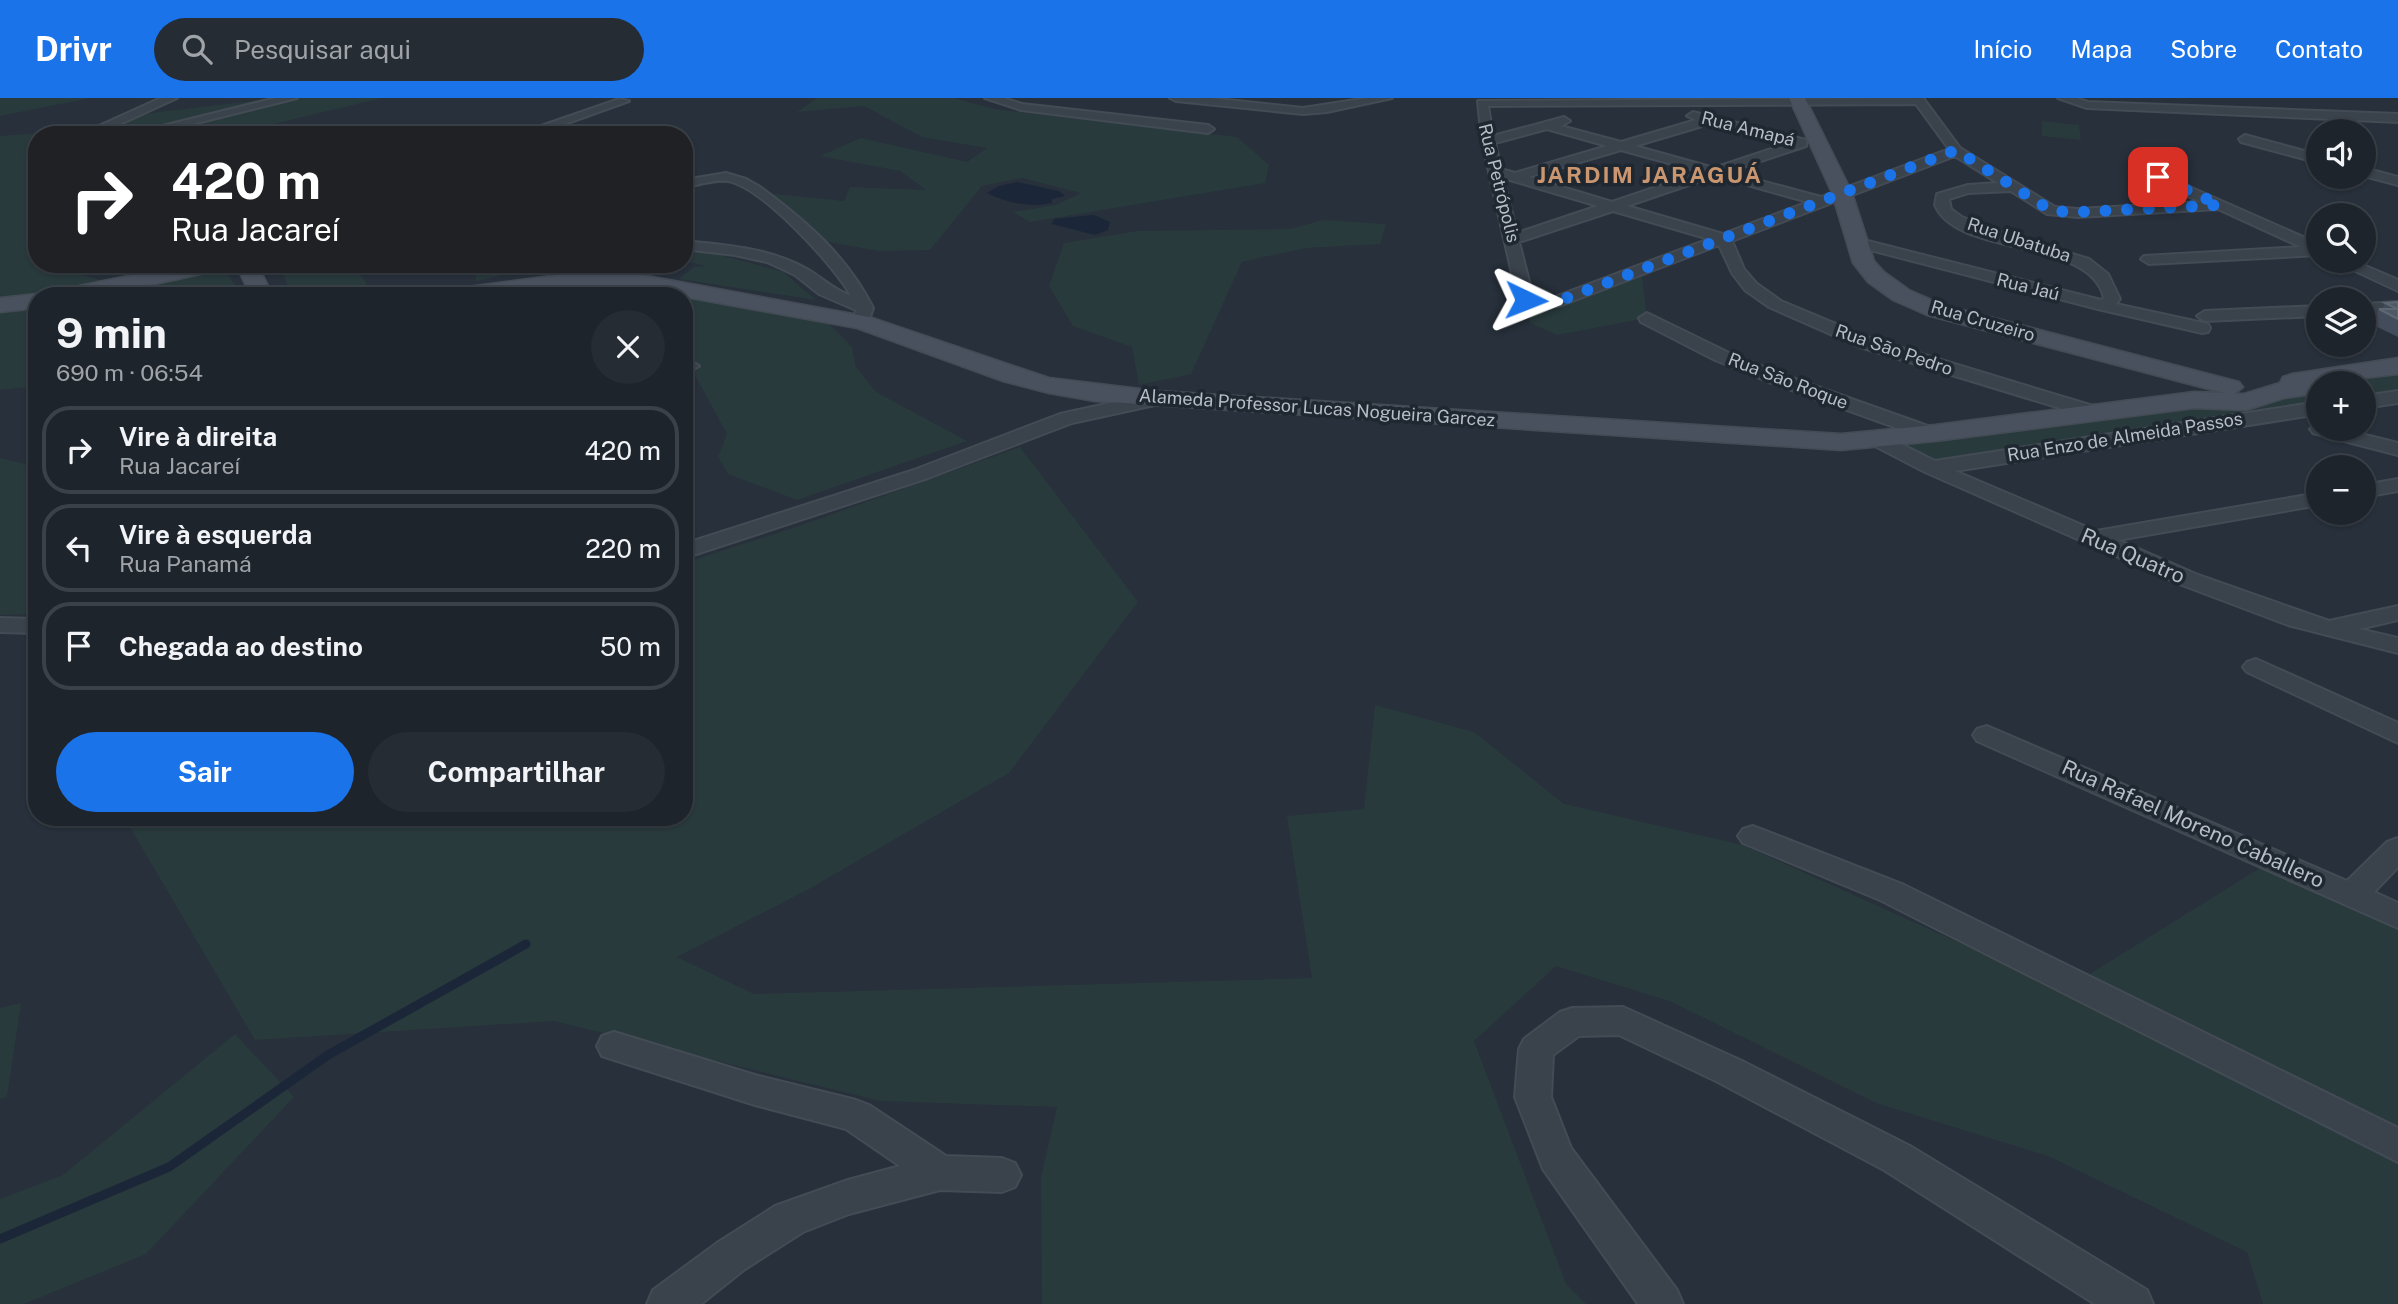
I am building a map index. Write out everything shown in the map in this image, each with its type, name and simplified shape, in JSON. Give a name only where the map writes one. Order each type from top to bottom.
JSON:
[{"type":"main road","name":"Rua Cruzeiro","points":[[1797,100],[1810,145],[1830,197],[1856,242],[1864,262],[1876,277],[1901,295],[1935,310],[2223,396]]},
{"type":"main road","points":[[108,287],[176,273]]},
{"type":"main road","name":"Alameda Professor Lucas Nogueira Garcez","points":[[520,287],[573,280],[631,280],[677,287]]},
{"type":"main road","name":"Alameda Professor Lucas Nogueira Garcez","points":[[693,289],[863,315],[1033,382],[1078,391],[1157,399],[1841,442],[1932,434],[2306,387]]},
{"type":"main road","points":[[0,305],[28,302]]},
{"type":"main road","name":"Alameda Professor Lucas Nogueira Garcez","points":[[2223,396],[2267,385],[2398,366]]},
{"type":"main road","points":[[2376,376],[2398,373]]},
{"type":"street","points":[[106,126],[171,98]]},
{"type":"street","points":[[171,126],[291,98]]},
{"type":"street","points":[[991,98],[1021,107],[1208,129]]},
{"type":"street","points":[[1176,98],[1303,111],[1386,98]]},
{"type":"street","points":[[2064,98],[2087,105],[2398,118]]},
{"type":"street","points":[[1488,141],[1635,101],[1918,99],[1956,150],[2043,207],[2065,212],[2220,205]]},
{"type":"street","points":[[548,126],[624,101]]},
{"type":"street","name":"Rua Petrópolis","points":[[1530,302],[1526,300],[1488,141],[1482,103],[1635,101]]},
{"type":"street","name":"Rua Amapá","points":[[1635,101],[1810,145]]},
{"type":"street","points":[[2337,102],[2387,128]]},
{"type":"street","points":[[1087,115],[1105,104]]},
{"type":"street","points":[[1516,177],[1709,120]]},
{"type":"street","points":[[1549,126],[1716,172],[1830,197]]},
{"type":"street","points":[[2245,139],[2306,155]]},
{"type":"street","points":[[1513,239],[1716,172],[1810,145]]},
{"type":"street","points":[[1530,302],[1545,305],[1556,302],[1956,150]]},
{"type":"street","points":[[1497,172],[1724,239]]},
{"type":"street","points":[[2376,175],[2398,181]]},
{"type":"street","points":[[693,182],[718,177],[742,181],[835,259],[852,282],[863,315]]},
{"type":"street","points":[[2158,177],[2306,245]]},
{"type":"street","name":"Rua Ubatuba","points":[[2015,187],[1955,190],[1942,197],[1941,205],[1945,212],[1974,227],[2084,262],[2094,268],[2112,291],[2112,299],[2104,306]]},
{"type":"street","name":"Rua São Pedro","points":[[1724,239],[1737,270],[1751,287],[1775,304],[1866,343],[2096,412]]},
{"type":"street","name":"Rua Jaú","points":[[1856,242],[2104,306],[2203,322]]},
{"type":"street","points":[[693,246],[735,250],[772,259],[801,272],[863,315]]},
{"type":"street","points":[[2150,259],[2306,252]]},
{"type":"street","points":[[2369,273],[2398,286]]},
{"type":"street","points":[[2376,308],[2398,307]]},
{"type":"street","points":[[2203,322],[2306,312]]},
{"type":"street","name":"Rua São Roque","points":[[1647,318],[1721,356],[1775,378],[1932,434]]},
{"type":"street","name":"Rua Enzo de Almeida Passos","points":[[1932,468],[2223,396],[2306,422]]},
{"type":"street","points":[[2376,400],[2398,397]]},
{"type":"street","points":[[693,548],[921,474],[1067,418],[1157,399]]},
{"type":"street","name":"Rua Quatro","points":[[1878,440],[1932,468],[2269,611],[2398,646]]},
{"type":"street","points":[[2371,441],[2398,449]]},
{"type":"street","points":[[2376,490],[2395,488]]},
{"type":"street","points":[[2093,538],[2306,501]]},
{"type":"street","points":[[2328,628],[2398,613]]},
{"type":"street","points":[[0,625],[28,626]]},
{"type":"street","points":[[2256,667],[2398,734]]},
{"type":"street","name":"Rua Rafael Moreno Caballero","points":[[1987,735],[2398,916]]},
{"type":"street","points":[[1753,836],[1891,892],[2398,1146]]},
{"type":"street","points":[[2353,894],[2398,849]]},
{"type":"street","points":[[1662,1304],[1556,1157],[1533,1097],[1536,1049],[1572,1022],[1623,1021],[1729,1071],[1897,1158],[2132,1304]]},
{"type":"street","points":[[614,1045],[755,1090],[856,1116],[940,1173]]},
{"type":"street","points":[[668,1304],[731,1256],[789,1219],[848,1197],[940,1173],[1002,1175]]},
{"type":"shaded area","points":[[0,98],[91,98],[0,116]]},
{"type":"shaded area","points":[[277,98],[382,98],[265,126],[85,126],[150,113]]},
{"type":"shaded area","points":[[817,98],[954,98],[994,109],[1237,137],[1269,165],[1265,183],[1030,222],[1013,212],[1056,205],[1081,193],[1022,178],[982,186],[930,250],[879,251],[823,241],[764,193],[844,201],[850,187],[926,190],[900,171],[820,156],[861,138],[967,162],[987,148],[922,137],[864,106],[797,112]]},
{"type":"shaded area","points":[[2042,121],[2079,125],[2081,140],[2042,136]]},
{"type":"shaded area","points":[[28,134],[28,273],[76,273],[110,283],[88,287],[28,287],[28,298],[0,303],[0,136]]},
{"type":"shaded area","points":[[1323,220],[1386,224],[1380,244],[1305,248],[1242,262],[1191,374],[1139,385],[1132,347],[1073,326],[1049,286],[1064,243],[1137,231],[1290,229]]},
{"type":"shaded area","points":[[693,247],[783,272],[816,300],[679,279],[686,273],[693,273],[694,267],[705,266],[693,263]]},
{"type":"shaded area","points":[[1641,269],[1647,318],[1557,335],[1530,323],[1528,310]]},
{"type":"shaded area","points":[[189,273],[226,273],[237,287],[134,287]]},
{"type":"shaded area","points":[[283,273],[359,273],[367,284],[359,287],[288,287]]},
{"type":"shaded area","points":[[476,273],[511,273],[476,281]]},
{"type":"shaded area","points":[[578,285],[611,287],[562,287]]},
{"type":"shaded area","points":[[693,297],[829,324],[852,347],[856,367],[876,392],[967,441],[797,500],[728,474],[718,457],[727,434],[693,372]]},
{"type":"shaded area","points":[[28,306],[28,387],[0,390],[0,311]]},
{"type":"shaded area","points":[[2398,373],[2398,396],[2376,399],[2376,377]]},
{"type":"shaded area","points":[[2306,388],[2306,409],[1930,465],[1884,441]]},
{"type":"shaded area","points":[[1020,447],[1138,602],[1009,773],[809,889],[677,957],[754,994],[1312,978],[1287,816],[1364,809],[1375,705],[1474,732],[1564,804],[1743,845],[2064,990],[2268,863],[2398,930],[2398,1304],[2263,1304],[2247,1252],[2048,1156],[1876,1103],[1672,1002],[1556,966],[1474,1041],[1566,1284],[1586,1304],[1042,1304],[1041,1177],[1057,1107],[880,1101],[554,1021],[255,1040],[129,826],[693,826],[693,560],[799,526]]},
{"type":"shaded area","points":[[0,458],[28,465],[28,614],[0,615]]},
{"type":"shaded area","points":[[21,1003],[7,1097],[0,1099],[0,1008]]},
{"type":"shaded area","points":[[235,1034],[294,1097],[146,1254],[24,1304],[0,1304],[0,1199],[63,1175]]},
{"type":"water","points":[[1017,182],[1059,191],[1065,196],[1052,199],[1052,203],[1027,205],[987,193],[999,186]]},
{"type":"water","points":[[1094,215],[1110,222],[1108,230],[1095,235],[1052,224],[1054,219]]},
{"type":"building","points":[[2398,302],[2398,309],[2385,303]]},
{"type":"building","points":[[2379,309],[2398,309],[2398,319]]},
{"type":"waterway","points":[[0,1239],[169,1167],[328,1055],[526,944]]},
{"type":"district","name":"JARDIM JARAGUÁ","points":[[1650,175]]},
{"type":"route","points":[[1526,300],[1539,305],[1556,302],[1956,150],[2052,211],[2220,205],[2158,177]]}]
